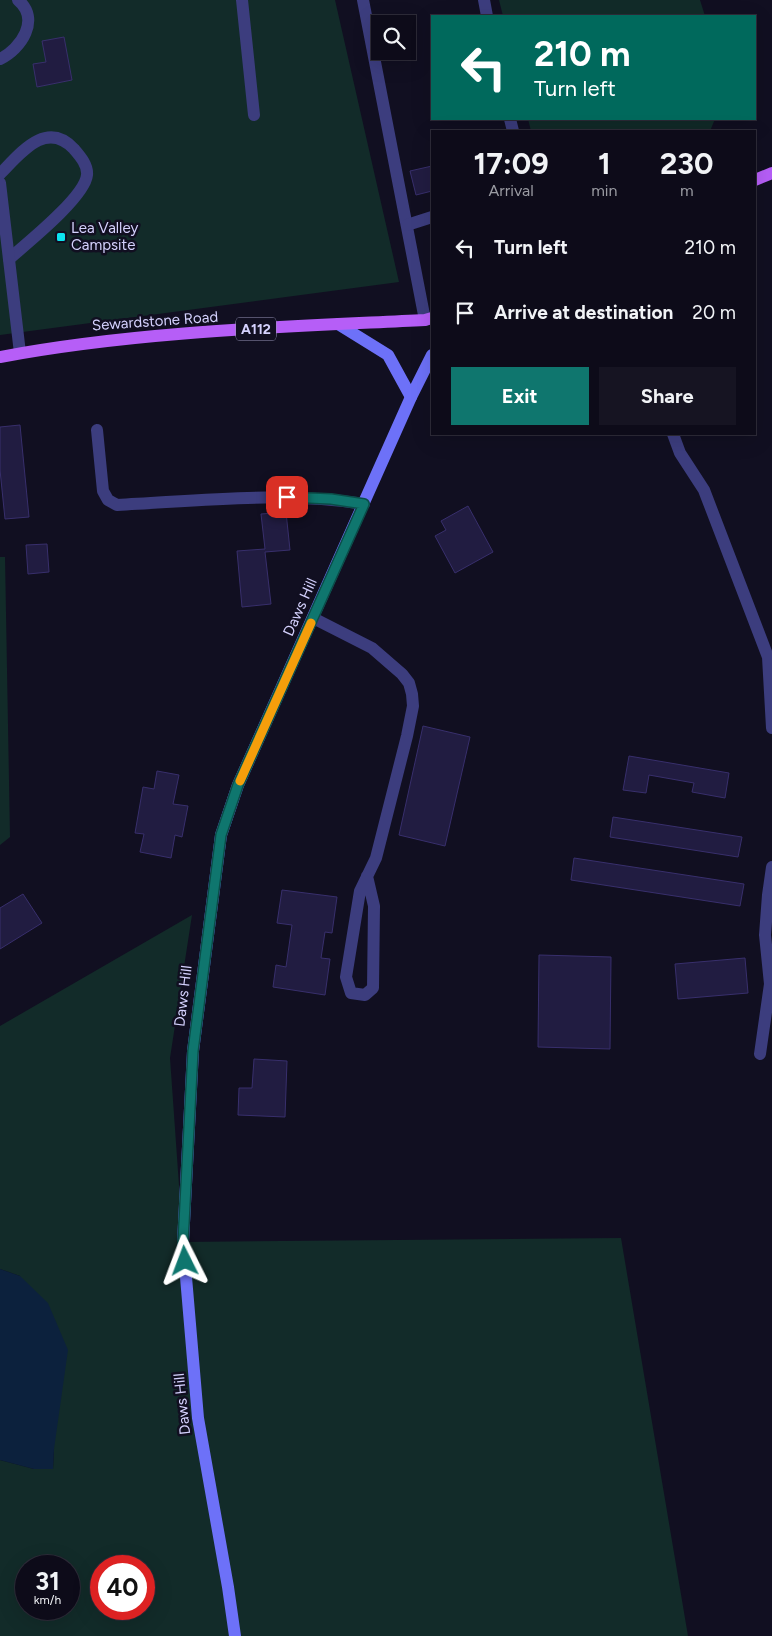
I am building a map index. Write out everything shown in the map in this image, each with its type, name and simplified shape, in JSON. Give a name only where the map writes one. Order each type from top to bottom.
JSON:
[{"type":"main road","points":[[756,180],[772,173]]},
{"type":"main road","name":"Sewardstone Road","points":[[0,357],[80,343],[429,319]]},
{"type":"street","points":[[338,324],[388,355],[411,397]]},
{"type":"street","name":"Daws Hill","points":[[234,1636],[228,1586],[198,1418],[183,1242],[193,1051],[221,835],[238,785],[411,397],[431,357]]},
{"type":"lane","points":[[0,59],[9,55],[21,43],[25,32],[28,17],[18,0]]},
{"type":"lane","points":[[242,0],[254,116]]},
{"type":"lane","points":[[363,0],[407,225],[429,319]]},
{"type":"lane","points":[[484,0],[487,15]]},
{"type":"lane","points":[[0,174],[20,154],[39,139],[54,136],[67,142],[83,159],[87,175],[81,189],[63,210],[9,259]]},
{"type":"lane","points":[[0,183],[20,353]]},
{"type":"lane","points":[[407,225],[431,217]]},
{"type":"lane","points":[[97,430],[103,492],[108,500],[117,505],[287,497],[331,499],[364,504]]},
{"type":"lane","points":[[673,435],[680,453],[704,490],[768,657],[772,728]]},
{"type":"lane","points":[[313,618],[372,648],[402,674],[409,683],[412,694],[413,706],[407,736],[376,858],[367,876],[360,891],[346,977],[351,993],[365,995],[373,988],[374,906],[367,876]]},
{"type":"lane","points":[[760,1054],[770,984],[765,935],[772,867]]},
{"type":"green space","points":[[0,0],[335,0],[399,282],[0,335]]},
{"type":"green space","points":[[499,0],[700,0],[705,15],[503,15]]},
{"type":"green space","points":[[528,120],[715,120],[710,130],[531,130]]},
{"type":"green space","points":[[0,557],[5,557],[10,837],[0,845]]},
{"type":"green space","points":[[192,915],[170,1058],[183,1242],[621,1238],[688,1636],[0,1636],[0,1460],[34,1469],[53,1469],[54,1449],[20,1276],[0,1269],[0,1026]]},
{"type":"water","points":[[0,1269],[20,1276],[48,1303],[68,1350],[54,1449],[53,1469],[34,1469],[0,1460]]},
{"type":"building","points":[[64,37],[72,80],[37,87],[33,64],[46,62],[42,41]]},
{"type":"building","points":[[431,166],[431,191],[416,195],[410,171]]},
{"type":"building","points":[[20,425],[29,517],[5,519],[0,470],[0,427]]},
{"type":"building","points":[[468,506],[493,552],[455,573],[435,536],[446,530],[441,521]]},
{"type":"building","points":[[286,512],[290,550],[265,552],[271,604],[242,607],[237,551],[265,549],[261,514]]},
{"type":"building","points":[[47,544],[49,572],[28,574],[26,545]]},
{"type":"building","points":[[423,726],[470,737],[445,846],[399,835]]},
{"type":"building","points":[[629,756],[729,773],[725,798],[692,792],[694,783],[649,775],[646,793],[623,790]]},
{"type":"building","points":[[157,771],[179,775],[173,804],[188,806],[182,837],[175,835],[171,858],[140,852],[144,834],[135,833],[143,787],[154,789]]},
{"type":"building","points":[[613,817],[742,837],[738,857],[610,837]]},
{"type":"building","points":[[574,858],[744,884],[740,906],[571,880]]},
{"type":"building","points":[[282,890],[337,897],[332,933],[325,932],[321,958],[330,959],[325,995],[273,987],[276,965],[286,967],[292,925],[277,923]]},
{"type":"building","points":[[23,894],[42,923],[0,949],[0,908]]},
{"type":"building","points":[[539,955],[611,957],[610,1049],[538,1047]]},
{"type":"building","points":[[745,958],[748,993],[678,999],[675,964]]},
{"type":"building","points":[[254,1059],[287,1061],[285,1117],[238,1115],[239,1088],[252,1088]]},
{"type":"slow traffic","points":[[240,781],[311,623]]},
{"type":"place","name":"Lea Valley Campsite","points":[[61,237]]},
{"type":"route","points":[[185,1261],[183,1242],[193,1051],[221,835],[238,785],[364,504],[331,499],[287,497]]}]
